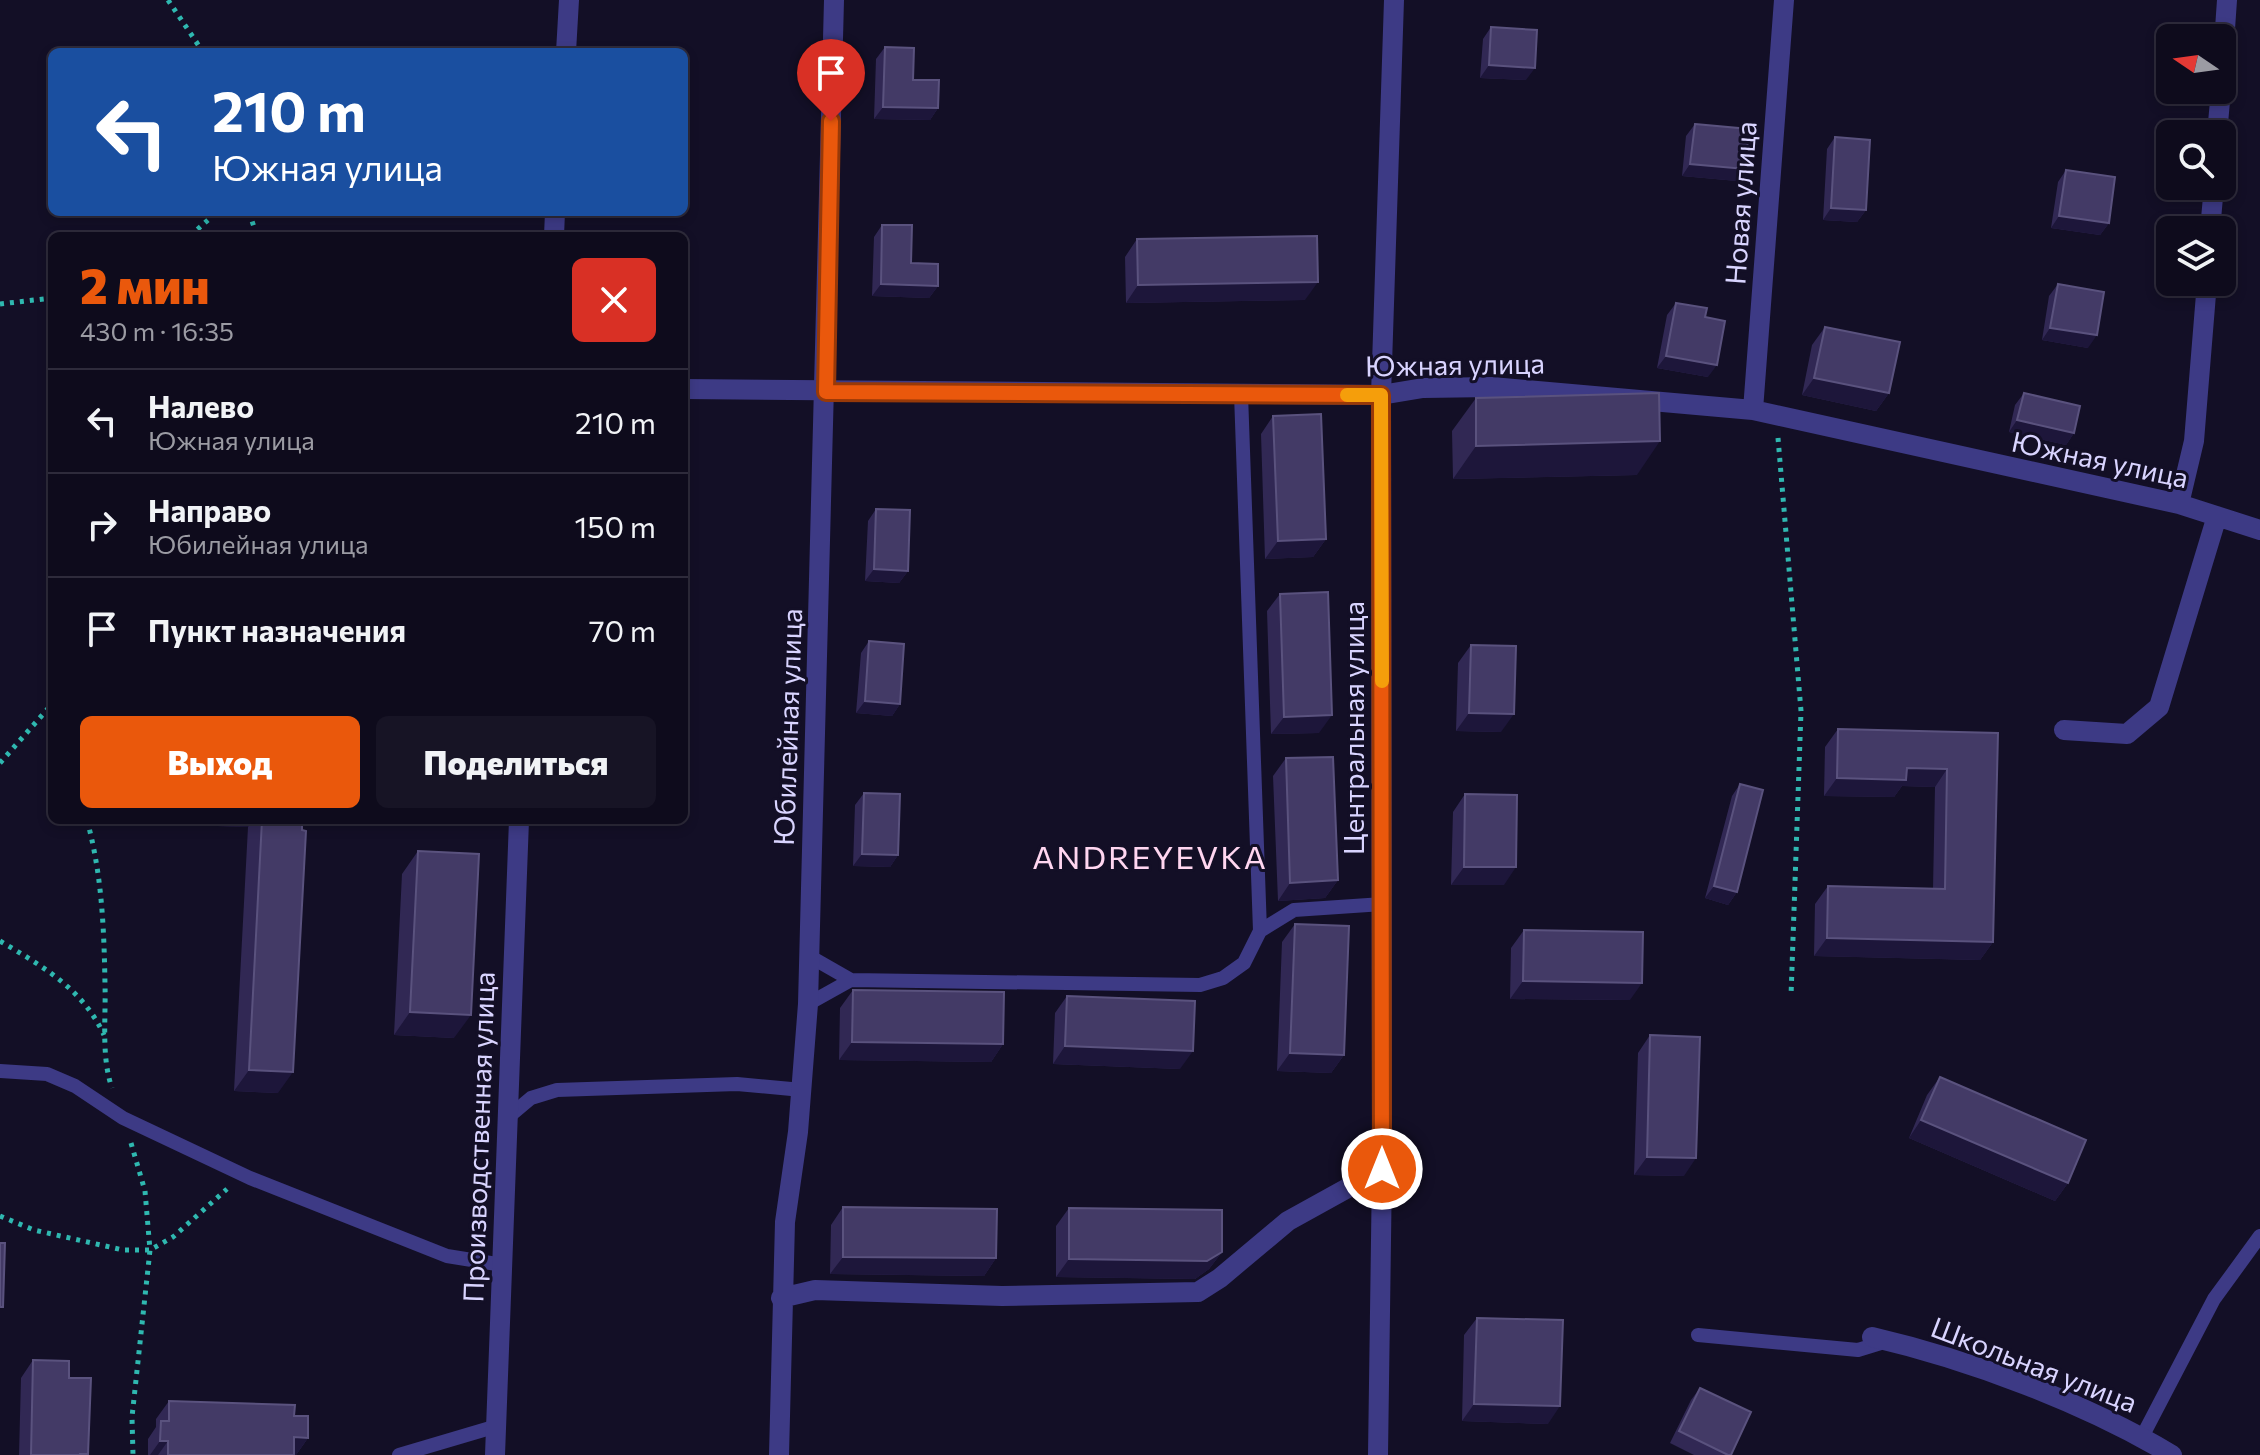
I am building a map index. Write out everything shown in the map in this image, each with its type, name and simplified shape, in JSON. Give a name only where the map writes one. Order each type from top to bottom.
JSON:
[{"type":"street","points":[[566,48],[569,0]]},
{"type":"street","name":"Юбилейная улица","points":[[779,1455],[785,1222],[802,1090],[808,1004],[834,0]]},
{"type":"street","name":"Центральная улица","points":[[1378,1455],[1383,904],[1381,395],[1394,0]]},
{"type":"street","name":"Новая улица","points":[[1753,410],[1784,0]]},
{"type":"street","points":[[2225,24],[2227,0]]},
{"type":"street","points":[[2179,504],[2194,441],[2206,296]]},
{"type":"street","name":"Южная улица","points":[[688,389],[1381,395],[1423,388],[1492,387],[1753,410],[2179,504],[2260,530]]},
{"type":"street","points":[[2064,730],[2127,734],[2159,707],[2217,516]]},
{"type":"street","name":"Производственная улица","points":[[495,1455],[519,824]]},
{"type":"street","points":[[781,1298],[815,1290],[1002,1296],[1198,1292],[1220,1278],[1288,1221],[1382,1169]]},
{"type":"street","name":"Школьная улица","points":[[1880,1339],[2020,1383],[2142,1437],[2172,1455]]},
{"type":"lane","points":[[809,956],[851,980],[1200,985],[1223,978],[1244,963],[1260,931],[1241,394]]},
{"type":"lane","points":[[1260,931],[1294,910],[1383,904]]},
{"type":"lane","points":[[808,1004],[851,980]]},
{"type":"lane","points":[[0,1071],[47,1074],[75,1086],[123,1118],[250,1178],[447,1256],[503,1265]]},
{"type":"lane","points":[[506,1119],[531,1098],[557,1090],[737,1084],[802,1090]]},
{"type":"lane","points":[[2142,1437],[2214,1299],[2260,1236]]},
{"type":"lane","points":[[1698,1335],[1858,1350],[1880,1339]]},
{"type":"lane","points":[[399,1455],[497,1426]]},
{"type":"path","points":[[168,0],[200,48]]},
{"type":"path","points":[[196,232],[213,216]]},
{"type":"path","points":[[0,304],[48,298]]},
{"type":"path","points":[[1777,416],[1801,711],[1791,996]]},
{"type":"path","points":[[0,763],[48,709]]},
{"type":"path","points":[[0,941],[44,967],[76,993],[95,1015],[106,1040]]},
{"type":"path","points":[[0,1216],[34,1230],[123,1250],[150,1250],[173,1237],[222,1191],[250,1178]]},
{"type":"building","points":[[1491,27],[1537,30],[1535,68],[1489,65]]},
{"type":"building","points":[[885,47],[914,48],[913,80],[939,80],[938,108],[883,107]]},
{"type":"building","points":[[1695,124],[1749,129],[1745,169],[1690,164]]},
{"type":"building","points":[[1835,137],[1870,140],[1866,210],[1831,208]]},
{"type":"building","points":[[2066,170],[2115,177],[2109,223],[2059,216]]},
{"type":"building","points":[[882,225],[912,225],[911,263],[938,264],[938,286],[881,284]]},
{"type":"building","points":[[1317,236],[1318,282],[1138,285],[1137,239]]},
{"type":"building","points":[[2058,284],[2104,292],[2097,335],[2050,328]]},
{"type":"building","points":[[1676,303],[1707,308],[1705,317],[1725,321],[1717,365],[1666,356]]},
{"type":"building","points":[[1825,327],[1900,342],[1889,393],[1814,378]]},
{"type":"building","points":[[1659,393],[1660,441],[1476,446],[1476,398]]},
{"type":"building","points":[[2024,393],[2080,406],[2074,433],[2017,420]]},
{"type":"building","points":[[1321,414],[1326,539],[1278,541],[1273,416]]},
{"type":"building","points":[[876,509],[910,510],[908,571],[874,569]]},
{"type":"building","points":[[1328,592],[1332,715],[1284,717],[1280,594]]},
{"type":"building","points":[[869,641],[904,644],[900,704],[865,701]]},
{"type":"building","points":[[1471,645],[1516,646],[1514,714],[1469,713]]},
{"type":"building","points":[[1838,729],[1998,733],[1993,942],[1827,938],[1828,886],[1945,889],[1947,769],[1907,768],[1906,780],[1837,778]]},
{"type":"building","points":[[1333,757],[1338,880],[1290,883],[1286,758]]},
{"type":"building","points":[[1740,784],[1763,790],[1737,892],[1714,886]]},
{"type":"building","points":[[864,793],[900,794],[898,855],[862,854]]},
{"type":"building","points":[[1465,794],[1517,795],[1516,867],[1464,867]]},
{"type":"building","points":[[262,824],[302,824],[302,830],[306,831],[293,1072],[249,1070]]},
{"type":"building","points":[[418,851],[479,854],[471,1015],[410,1012]]},
{"type":"building","points":[[1295,924],[1349,926],[1344,1055],[1290,1053]]},
{"type":"building","points":[[1524,930],[1643,932],[1642,983],[1523,981]]},
{"type":"building","points":[[853,990],[1004,992],[1003,1044],[852,1042]]},
{"type":"building","points":[[1067,996],[1195,1001],[1193,1051],[1065,1046]]},
{"type":"building","points":[[1650,1035],[1700,1037],[1696,1158],[1647,1157]]},
{"type":"building","points":[[1940,1077],[2086,1140],[2068,1183],[1921,1120]]},
{"type":"building","points":[[843,1207],[997,1209],[996,1258],[843,1257]]},
{"type":"building","points":[[1069,1208],[1222,1210],[1222,1252],[1207,1261],[1069,1259]]},
{"type":"building","points":[[0,1243],[5,1243],[3,1307],[0,1307]]},
{"type":"building","points":[[1477,1318],[1563,1320],[1560,1406],[1474,1404]]},
{"type":"building","points":[[33,1360],[69,1361],[69,1378],[91,1378],[88,1454],[31,1455]]},
{"type":"building","points":[[1700,1388],[1751,1412],[1731,1455],[1679,1431]]},
{"type":"building","points":[[169,1401],[295,1405],[294,1416],[308,1416],[308,1438],[294,1437],[294,1455],[168,1455],[168,1441],[160,1441],[161,1421],[169,1421]]},
{"type":"slow traffic","points":[[1347,395],[1381,395],[1382,681]]},
{"type":"district","name":"ANDREYEVKA","points":[[1150,858]]},
{"type":"route","points":[[831,121],[826,392],[1381,395],[1382,1169]]}]
